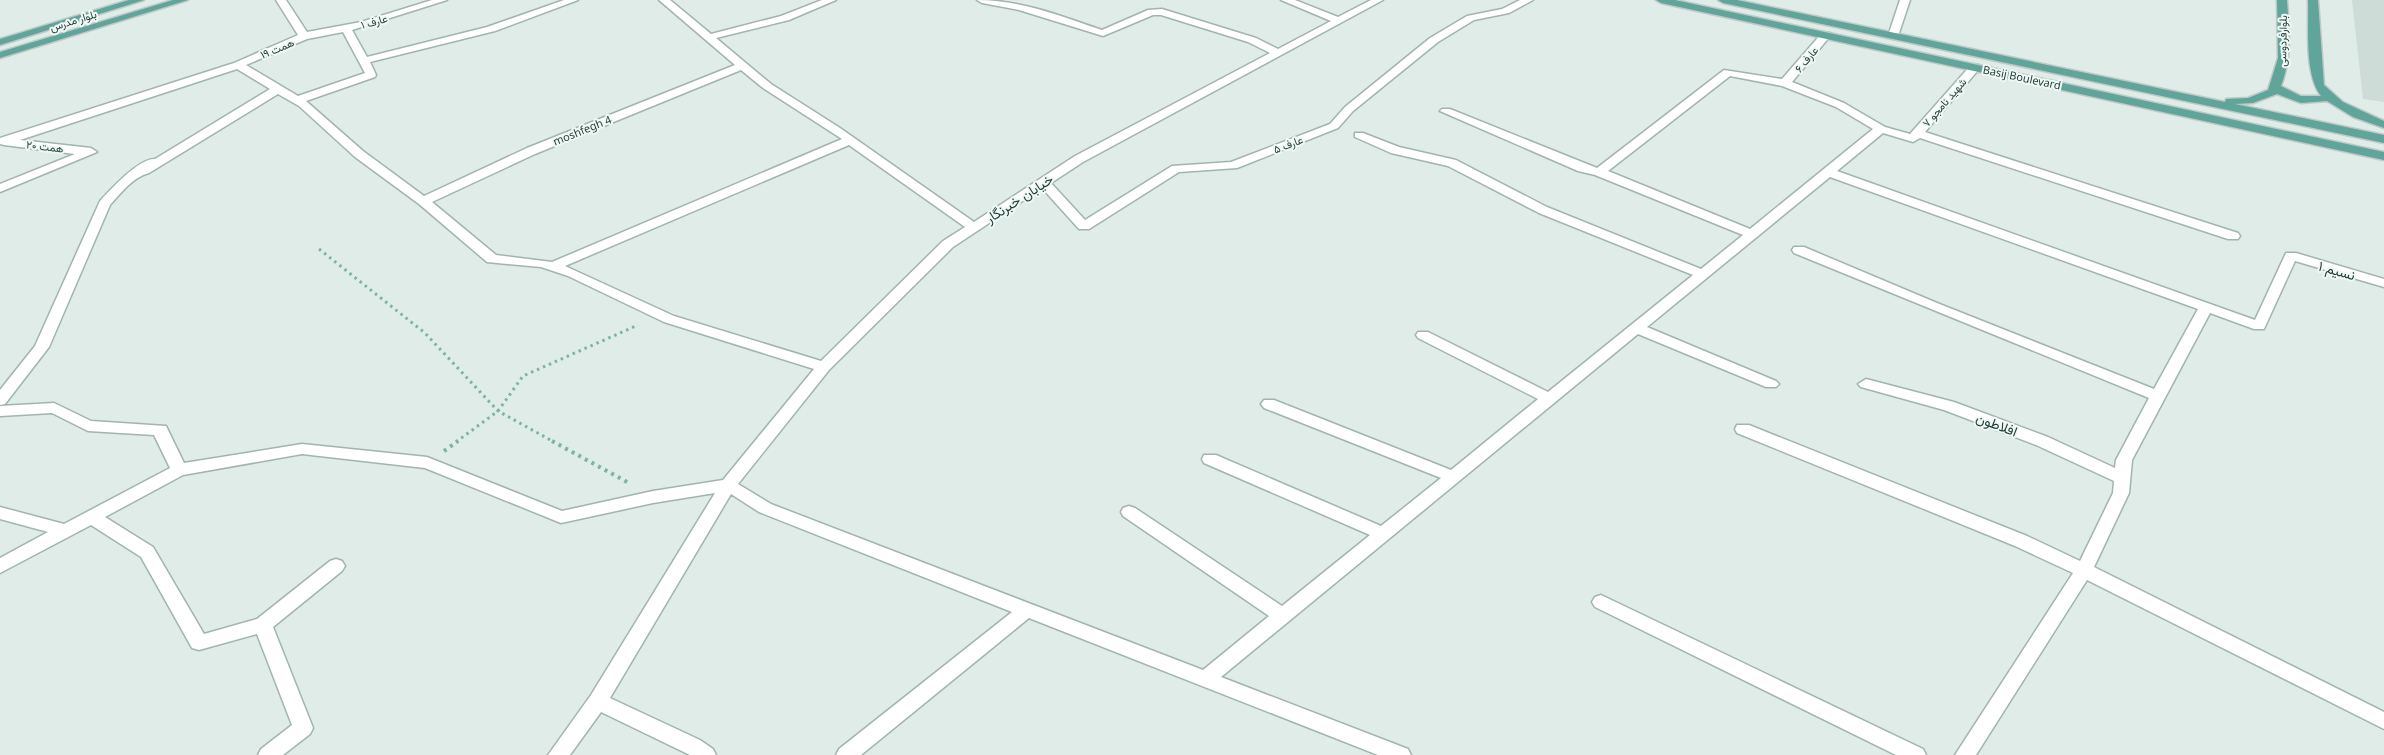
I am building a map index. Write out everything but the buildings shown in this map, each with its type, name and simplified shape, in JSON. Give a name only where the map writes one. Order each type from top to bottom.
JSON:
[{"type":"main road","name":"بلوار مدرس","points":[[0,42],[139,0]]},
{"type":"main road","name":"بلوار مدرس","points":[[0,55],[183,0]]},
{"type":"main road","name":"Basij Boulevard","points":[[1661,0],[2384,156]]},
{"type":"main road","name":"Basij Boulevard","points":[[1723,0],[2196,101],[2384,139]]},
{"type":"main road","name":"بلوارفردوسی","points":[[2196,101],[2250,101],[2273,92],[2281,74],[2284,48],[2282,0]]},
{"type":"main road","points":[[2313,0],[2318,83],[2329,97],[2350,110],[2384,125]]},
{"type":"main road","points":[[2275,86],[2282,93],[2299,99],[2318,101],[2329,97]]},
{"type":"street","name":"همت ۱۹","points":[[2,141],[238,65],[304,36],[281,0]]},
{"type":"street","name":"عارف ۱","points":[[304,36],[346,28],[442,0]]},
{"type":"street","points":[[362,61],[490,29],[573,0]]},
{"type":"street","points":[[664,0],[767,86],[850,140],[974,228]]},
{"type":"street","points":[[710,37],[785,18],[831,0]]},
{"type":"street","points":[[982,0],[1021,7],[1103,33],[1152,12],[1162,12],[1252,40],[1279,53]]},
{"type":"street","points":[[1286,0],[1339,21]]},
{"type":"street","name":"خیابان خبرنگار","points":[[558,755],[598,700],[728,485],[824,368],[948,244],[1079,159],[1378,0]]},
{"type":"street","name":"عارف ۵","points":[[1043,182],[1084,226],[1176,169],[1232,165],[1334,126],[1349,109],[1434,40],[1471,18],[1505,10],[1528,0]]},
{"type":"street","points":[[1892,36],[1905,0]]},
{"type":"street","points":[[297,100],[368,78],[371,72],[362,61],[346,28]]},
{"type":"street","name":"عارف ۶","points":[[1786,83],[1826,35]]},
{"type":"street","points":[[238,65],[297,100],[359,154],[423,201],[492,259],[543,263],[553,266],[573,273],[661,315],[824,368]]},
{"type":"street","name":"moshfegh 4","points":[[423,201],[530,151],[743,65]]},
{"type":"street","name":"شهید نامجو ۷","points":[[1915,135],[1975,67]]},
{"type":"street","points":[[1599,172],[1728,72],[1786,83],[1840,105],[1881,129],[1915,135],[2233,236]]},
{"type":"street","points":[[121,185],[278,89]]},
{"type":"street","points":[[1446,111],[1582,168],[1599,172],[1752,234]]},
{"type":"street","points":[[1205,679],[1881,129]]},
{"type":"street","points":[[1359,135],[1396,150],[1452,163],[1543,210],[1702,274]]},
{"type":"street","points":[[553,266],[850,140]]},
{"type":"street","name":"همت ۲۰","points":[[0,188],[90,152],[2,141]]},
{"type":"street","points":[[0,400],[42,347],[104,204],[121,185],[152,162]]},
{"type":"street","points":[[1828,172],[2206,307],[2124,460],[2122,493],[2084,570],[1965,755]]},
{"type":"street","points":[[1799,250],[1870,278],[1932,306],[2158,396]]},
{"type":"street","name":"نسیم ۱","points":[[2206,307],[2259,326],[2291,256],[2384,283]]},
{"type":"street","points":[[1636,328],[1771,384]]},
{"type":"street","points":[[1423,335],[1550,399]]},
{"type":"street","name":"افلاطون","points":[[1866,384],[1949,406],[2042,442],[2123,478]]},
{"type":"street","points":[[1270,404],[1454,476]]},
{"type":"street","points":[[0,411],[54,408],[88,426],[160,430],[179,470]]},
{"type":"street","points":[[1743,429],[1895,488],[2084,570],[2384,721]]},
{"type":"street","points":[[0,566],[179,470],[302,449],[427,463],[561,517],[653,496],[728,485],[765,508],[1401,755]]},
{"type":"street","points":[[1210,459],[1383,534]]},
{"type":"street","points":[[1129,512],[1283,616]]},
{"type":"street","points":[[0,513],[66,531]]},
{"type":"street","points":[[91,517],[147,552],[199,643],[264,625],[336,566]]},
{"type":"street","points":[[1601,602],[1916,755]]},
{"type":"street","points":[[846,755],[1027,610]]},
{"type":"street","points":[[264,625],[303,728],[268,755]]},
{"type":"street","points":[[598,700],[693,746],[706,755]]},
{"type":"path","points":[[319,249],[426,334],[498,411],[653,496]]},
{"type":"path","points":[[427,463],[498,411],[523,376],[661,315]]},
{"type":"shaded area","points":[[2352,0],[2384,0],[2384,102],[2363,99]]}]
